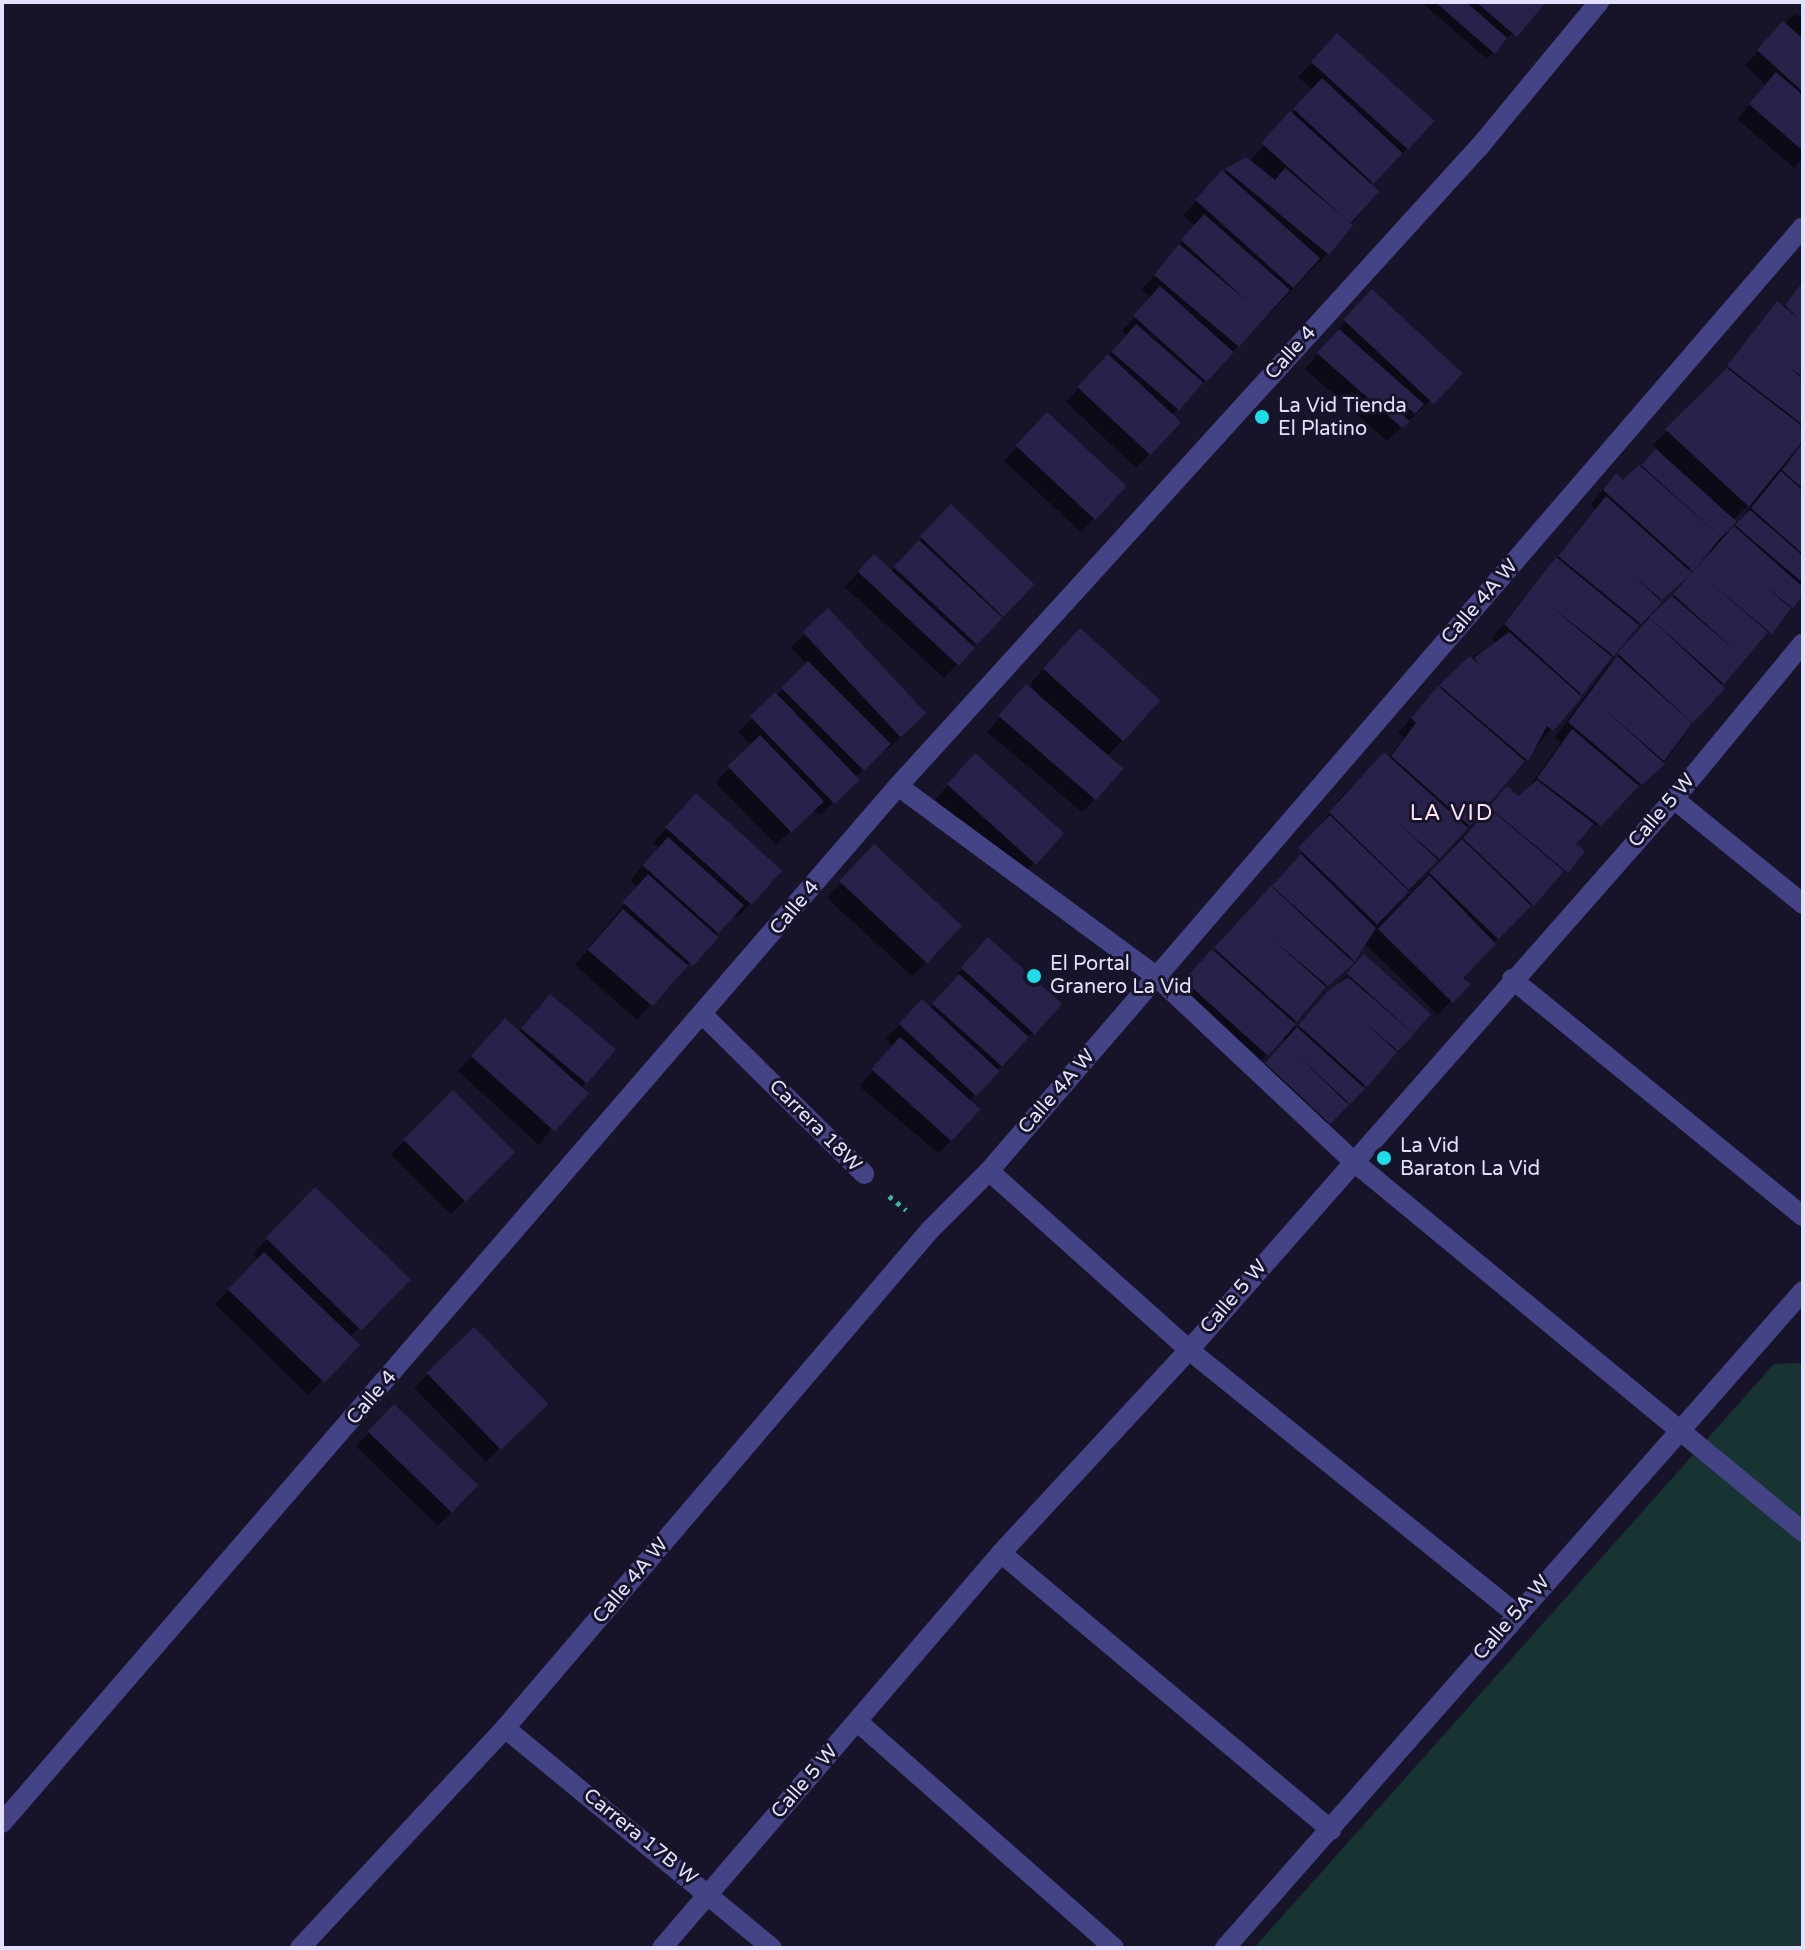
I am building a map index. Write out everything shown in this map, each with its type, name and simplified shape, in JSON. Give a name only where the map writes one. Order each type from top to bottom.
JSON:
[{"type":"street","name":"Calle 4","points":[[2,1823],[704,1016],[898,786],[1480,146],[1599,2]]},
{"type":"street","name":"Calle 4A W","points":[[300,1948],[505,1728],[930,1230],[989,1171],[1803,227]]},
{"type":"street","name":"Calle 5 W","points":[[662,1948],[1001,1553],[1189,1350],[1512,979],[1674,799],[1803,643]]},
{"type":"street","points":[[898,786],[1157,977],[1353,1161],[1678,1433],[1803,1532]]},
{"type":"street","points":[[1674,799],[1803,904]]},
{"type":"street","points":[[1512,979],[1803,1216]]},
{"type":"street","name":"Carrera 18W","points":[[704,1016],[864,1174]]},
{"type":"street","points":[[989,1171],[1189,1350],[1515,1613]]},
{"type":"street","name":"Calle 5A W","points":[[1225,1948],[1331,1830],[1515,1613],[1803,1291]]},
{"type":"street","points":[[1001,1553],[1331,1830]]},
{"type":"street","points":[[858,1722],[1114,1948]]},
{"type":"street","name":"Carrera 17B W","points":[[505,1728],[772,1948]]},
{"type":"path","name":"Carrera 18W","points":[[864,1174],[930,1230]]},
{"type":"green space","points":[[1803,1363],[1803,1948],[1254,1948],[1774,1364]]},
{"type":"building","points":[[1435,2],[1466,2],[1507,38],[1495,54]]},
{"type":"building","points":[[1476,2],[1546,2],[1517,37]]},
{"type":"building","points":[[1783,21],[1803,39],[1803,92],[1757,50]]},
{"type":"building","points":[[1337,33],[1434,121],[1408,150],[1311,62]]},
{"type":"building","points":[[1776,72],[1803,95],[1803,151],[1749,104]]},
{"type":"building","points":[[1322,78],[1402,153],[1374,184],[1293,109]]},
{"type":"building","points":[[1290,111],[1379,191],[1350,223],[1261,143]]},
{"type":"building","points":[[1246,157],[1275,180],[1285,168],[1353,225],[1329,255],[1225,169]]},
{"type":"building","points":[[1222,170],[1320,258],[1293,288],[1195,200]]},
{"type":"building","points":[[1204,214],[1290,290],[1239,347],[1154,275],[1179,244],[1248,302],[1181,240]]},
{"type":"building","points":[[1803,282],[1803,377],[1788,366],[1803,379],[1803,425],[1727,366],[1777,301],[1800,320],[1785,305]]},
{"type":"building","points":[[1160,286],[1234,352],[1207,382],[1133,316]]},
{"type":"building","points":[[1372,289],[1463,374],[1434,404],[1343,320]]},
{"type":"building","points":[[1136,324],[1203,382],[1179,410],[1112,352]]},
{"type":"building","points":[[1339,329],[1424,404],[1415,414],[1408,408],[1403,415],[1410,422],[1402,428],[1317,353]]},
{"type":"building","points":[[1108,354],[1181,422],[1150,455],[1077,387]]},
{"type":"building","points":[[1727,368],[1803,427],[1803,440],[1749,507],[1665,429]]},
{"type":"building","points":[[1047,412],[1127,486],[1095,520],[1016,446]]},
{"type":"building","points":[[1803,443],[1803,489],[1782,470]]},
{"type":"building","points":[[1656,449],[1736,521],[1722,538],[1641,465]]},
{"type":"building","points":[[1639,465],[1721,537],[1693,571],[1603,490],[1616,473],[1623,480]]},
{"type":"building","points":[[1781,471],[1803,491],[1803,554],[1751,508]]},
{"type":"building","points":[[1606,496],[1692,573],[1662,600],[1634,576],[1662,602],[1641,624],[1558,556]]},
{"type":"building","points":[[951,504],[1034,585],[1003,617],[920,536]]},
{"type":"building","points":[[1750,510],[1803,556],[1803,583],[1735,525]]},
{"type":"building","points":[[1734,526],[1803,587],[1803,595],[1793,608],[1765,586],[1791,608],[1772,634],[1704,577],[1768,632],[1724,684],[1649,617],[1672,596],[1739,654],[1673,594]]},
{"type":"building","points":[[919,540],[1002,618],[977,645],[894,567]]},
{"type":"building","points":[[874,554],[975,648],[959,666],[858,572]]},
{"type":"building","points":[[1556,557],[1639,625],[1614,656],[1550,606],[1612,657],[1582,695],[1504,624]]},
{"type":"building","points":[[828,608],[926,713],[901,737],[802,632]]},
{"type":"building","points":[[1650,618],[1725,688],[1693,723],[1617,653]]},
{"type":"building","points":[[1080,628],[1160,700],[1123,741],[1043,669]]},
{"type":"building","points":[[1509,632],[1582,697],[1553,731],[1547,726],[1528,761],[1439,685],[1470,656],[1481,666],[1474,658]]},
{"type":"building","points":[[1617,656],[1692,723],[1664,761],[1603,708],[1665,764],[1642,785],[1568,722]]},
{"type":"building","points":[[808,661],[891,744],[864,771],[781,688]]},
{"type":"building","points":[[1026,684],[1123,769],[1096,800],[998,716]]},
{"type":"building","points":[[1438,686],[1525,761],[1470,826],[1391,756],[1416,723],[1411,718]]},
{"type":"building","points":[[775,692],[860,780],[835,804],[750,716]]},
{"type":"building","points":[[1572,729],[1639,786],[1601,826],[1537,778]]},
{"type":"building","points":[[760,735],[824,801],[792,832],[728,766]]},
{"type":"building","points":[[1384,752],[1468,828],[1439,859],[1395,820],[1438,860],[1409,890],[1329,812]]},
{"type":"building","points":[[975,753],[1064,833],[1036,865],[947,784]]},
{"type":"building","points":[[1537,780],[1594,824],[1576,844],[1585,851],[1568,873],[1489,807],[1507,786],[1518,796]]},
{"type":"building","points":[[696,793],[782,871],[751,905],[665,827]]},
{"type":"building","points":[[1489,808],[1564,871],[1534,906],[1463,838]]},
{"type":"building","points":[[1330,815],[1409,891],[1377,925],[1298,848]]},
{"type":"building","points":[[668,837],[744,905],[718,933],[643,865]]},
{"type":"building","points":[[1462,839],[1531,906],[1498,939],[1429,873]]},
{"type":"building","points":[[874,844],[962,926],[927,963],[839,881]]},
{"type":"building","points":[[1301,854],[1376,928],[1355,961],[1272,886]]},
{"type":"building","points":[[648,874],[719,938],[693,966],[623,902]]},
{"type":"building","points":[[1429,875],[1496,944],[1463,978],[1471,984],[1453,1003],[1378,929]]},
{"type":"building","points":[[1271,886],[1354,963],[1328,986],[1271,938],[1326,987],[1297,1022],[1214,948]]},
{"type":"building","points":[[623,909],[688,965],[652,1006],[588,950]]},
{"type":"building","points":[[988,937],[1062,1004],[1035,1034],[961,967]]},
{"type":"building","points":[[1212,949],[1296,1025],[1268,1056],[1184,980]]},
{"type":"building","points":[[1364,954],[1431,1014],[1413,1034],[1347,973]]},
{"type":"building","points":[[959,974],[1029,1037],[1002,1067],[932,1004]]},
{"type":"building","points":[[1348,977],[1414,1034],[1398,1051],[1362,1020],[1397,1052],[1367,1087],[1298,1025],[1329,990]]},
{"type":"building","points":[[550,994],[616,1049],[587,1084],[521,1028]]},
{"type":"building","points":[[922,999],[1000,1071],[976,1096],[899,1024]]},
{"type":"building","points":[[505,1018],[589,1094],[555,1132],[471,1056]]},
{"type":"building","points":[[1297,1027],[1365,1089],[1350,1104],[1294,1052],[1349,1105],[1330,1124],[1265,1063]]},
{"type":"building","points":[[900,1037],[980,1109],[951,1141],[871,1069]]},
{"type":"building","points":[[453,1090],[515,1152],[466,1202],[404,1139]]},
{"type":"building","points":[[315,1187],[411,1279],[361,1330],[266,1238]]},
{"type":"building","points":[[264,1252],[360,1345],[324,1382],[228,1289]]},
{"type":"building","points":[[474,1327],[548,1404],[501,1450],[427,1373]]},
{"type":"building","points":[[394,1404],[478,1485],[452,1513],[368,1431]]},
{"type":"place","name":"La Vid Tienda El Platino","points":[[1262,417]]},
{"type":"place","name":"El Portal Granero La Vid","points":[[1034,976]]},
{"type":"place","name":"La Vid Baraton La Vid","points":[[1384,1158]]},
{"type":"district","name":"LA VID","points":[[1452,814]]}]
